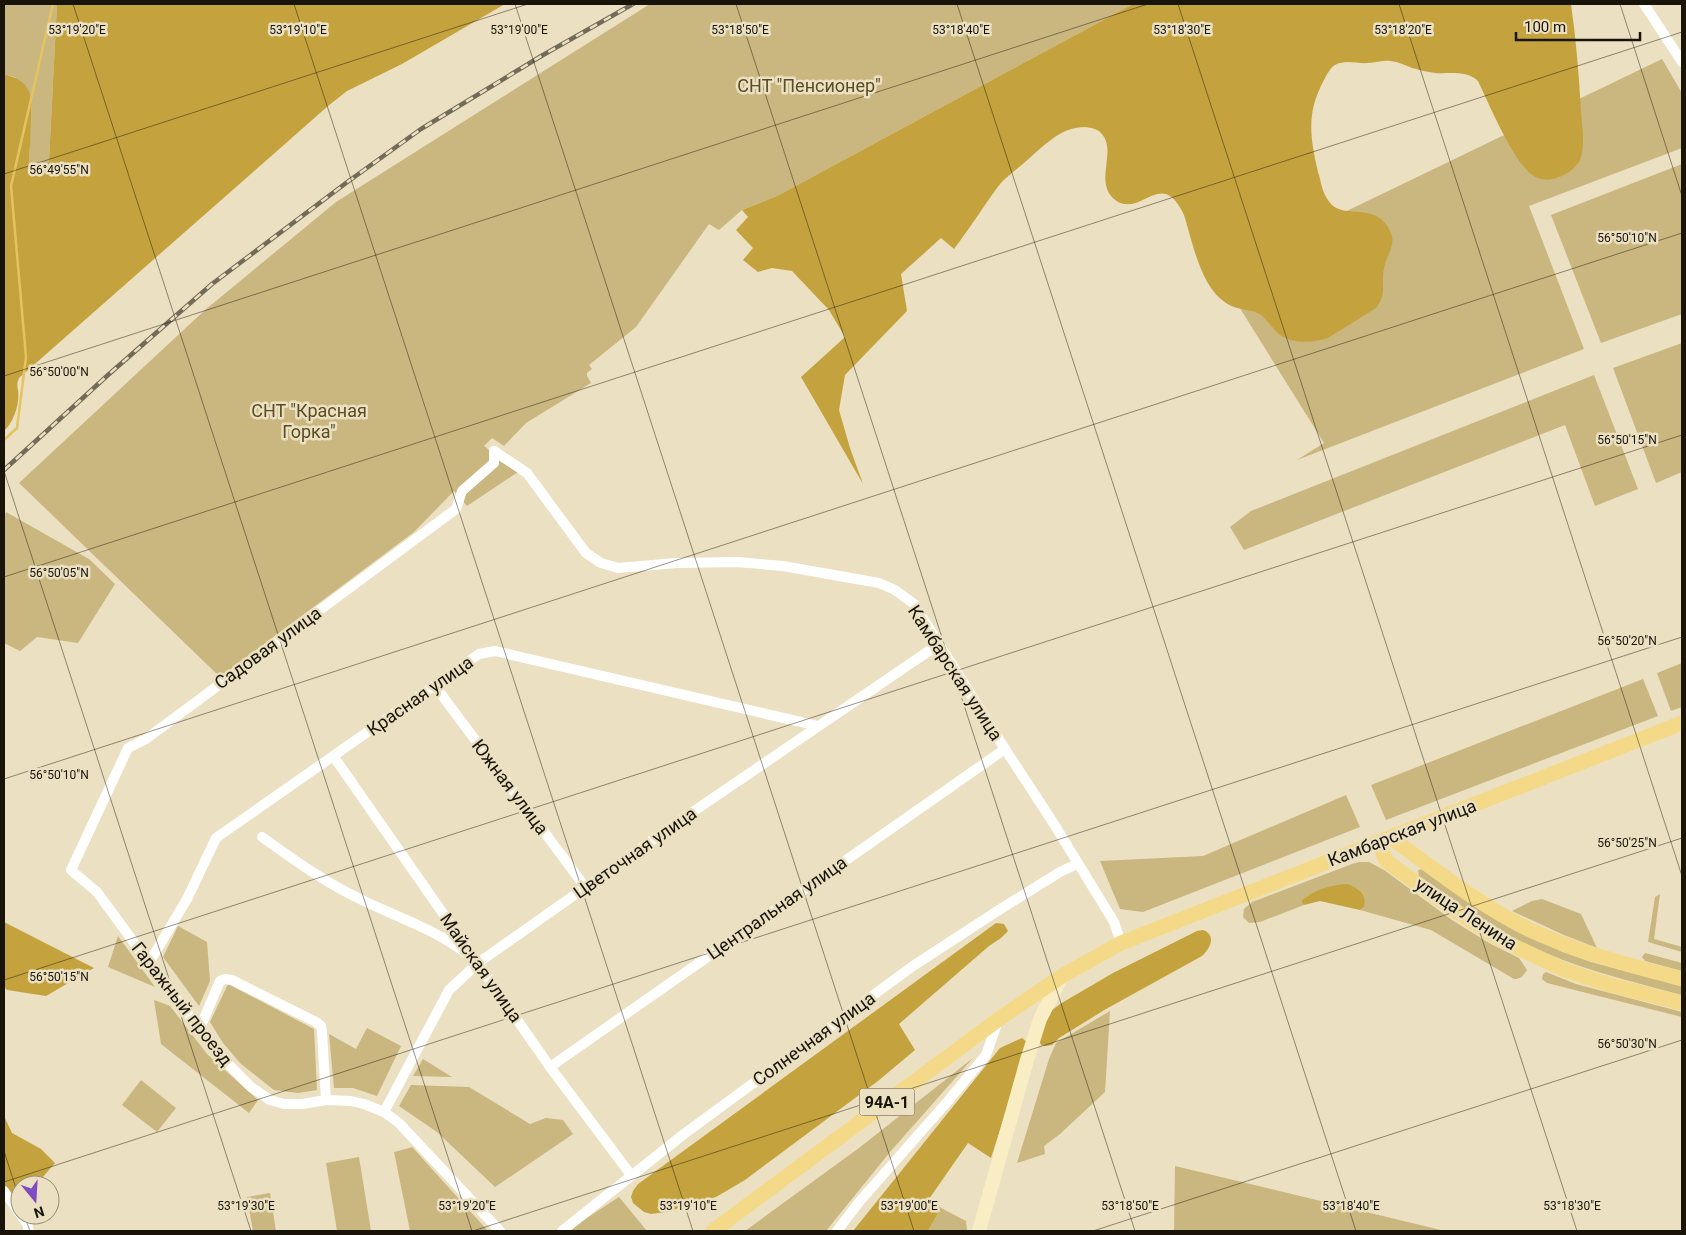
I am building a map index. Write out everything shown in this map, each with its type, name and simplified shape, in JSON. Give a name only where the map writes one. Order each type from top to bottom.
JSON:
[{"type":"main road","name":"Камбарская улица","points":[[1062,976],[1121,943],[1682,723]]},
{"type":"main road","points":[[1344,856],[1362,855],[1386,861],[1385,840]]},
{"type":"main road","name":"улица Ленина","points":[[1385,840],[1486,905],[1529,929],[1597,956],[1682,979]]},
{"type":"main road","name":"улица Ленина","points":[[1386,861],[1478,926],[1522,951],[1582,976],[1682,1003]]},
{"type":"main road","name":"94А-1","points":[[713,1231],[999,1019],[1062,976]]},
{"type":"street","points":[[1644,4],[1682,62]]},
{"type":"street","name":"Камбарская улица","points":[[494,451],[527,473],[586,553],[601,563],[618,568],[676,563],[737,562],[783,566],[879,584],[895,590],[914,604],[1114,922],[1121,943]]},
{"type":"street","name":"Садовая улица","points":[[71,870],[128,748],[146,739],[456,510],[462,492],[494,462],[494,451]]},
{"type":"street","name":"Цветочная улица","points":[[384,1112],[449,990],[478,963],[939,644]]},
{"type":"street","name":"Красная улица","points":[[149,963],[187,899],[216,838],[479,654],[496,651],[818,726]]},
{"type":"street","name":"Южная улица","points":[[434,686],[586,888]]},
{"type":"street","name":"Центральная улица","points":[[550,1068],[1005,749]]},
{"type":"street","name":"Майская улица","points":[[334,757],[550,1068],[632,1175]]},
{"type":"street","points":[[262,837],[334,886],[432,931],[454,944],[478,963]]},
{"type":"street","name":"Солнечная улица","points":[[562,1231],[684,1134],[913,966],[1002,908],[1060,872],[1077,864]]},
{"type":"street","name":"Гаражный проезд","points":[[71,870],[97,892],[221,1057],[251,1087],[270,1100],[284,1104],[302,1104],[326,1100],[351,1101],[384,1112],[399,1123],[500,1231]]},
{"type":"street","points":[[979,1231],[1040,1019],[1062,976]]},
{"type":"street","points":[[200,1028],[220,981],[225,979],[232,980],[316,1022],[321,1026],[322,1032],[326,1100]]},
{"type":"street","points":[[837,1231],[860,1201],[986,1055],[999,1019]]},
{"type":"green space","points":[[4,4],[57,4],[49,160],[47,168],[38,176],[30,165],[29,158],[32,107],[15,77],[4,74]]},
{"type":"green space","name":"СНТ \"Красная Горка\"","points":[[650,4],[1133,4],[777,196],[742,210],[719,230],[709,224],[636,327],[589,365],[592,369],[587,373],[587,376],[591,383],[526,423],[504,446],[492,438],[484,446],[518,472],[467,506],[454,491],[414,532],[220,677],[19,483],[205,310],[336,202]]},
{"type":"green space","points":[[1662,59],[1682,93],[1682,148],[1529,206],[1584,349],[1297,460],[1324,443],[1218,273]]},
{"type":"green space","points":[[1682,164],[1682,314],[1601,343],[1551,215]]},
{"type":"green space","points":[[1682,343],[1682,472],[1656,483],[1613,368]]},
{"type":"green space","points":[[1594,375],[1638,489],[1595,506],[1565,425],[1244,550],[1230,527],[1251,511]]},
{"type":"green space","points":[[6,512],[89,559],[115,584],[78,643],[37,637],[20,651],[4,643],[4,517]]},
{"type":"green space","points":[[1682,663],[1682,707],[1671,711],[1657,673]]},
{"type":"green space","points":[[1643,679],[1658,716],[1386,820],[1371,785]]},
{"type":"green space","points":[[1346,795],[1360,827],[1143,912],[1120,909],[1100,861],[1203,856]]},
{"type":"green space","points":[[1359,862],[1369,862],[1384,870],[1452,920],[1489,943],[1519,958],[1527,970],[1522,977],[1514,979],[1431,930],[1360,910],[1364,907],[1359,890],[1353,887],[1333,887],[1307,896],[1302,903],[1304,905],[1260,922],[1249,923],[1243,917],[1244,909],[1252,902]]},
{"type":"green space","points":[[1423,869],[1560,951],[1591,962],[1682,986],[1682,995],[1579,966],[1519,941],[1455,903],[1419,877],[1418,870]]},
{"type":"green space","points":[[1660,894],[1654,939],[1682,947],[1682,952],[1648,942],[1655,897]]},
{"type":"green space","points":[[1542,899],[1581,914],[1597,948],[1512,911],[1532,901]]},
{"type":"green space","points":[[178,926],[207,942],[210,981],[199,1006],[163,957]]},
{"type":"green space","points":[[118,936],[155,987],[108,967]]},
{"type":"green space","points":[[1645,953],[1682,963],[1682,971],[1645,961],[1642,957]]},
{"type":"green space","points":[[1546,972],[1576,984],[1682,1012],[1682,1017],[1547,983],[1542,979],[1543,974]]},
{"type":"green space","points":[[228,984],[314,1029],[317,1090],[298,1093],[274,1090],[241,1064],[223,1043],[210,1022]]},
{"type":"green space","points":[[154,1000],[170,1006],[207,1054],[258,1100],[249,1113],[161,1044]]},
{"type":"green space","points":[[1110,1011],[1105,1092],[1060,1134],[1044,1146],[1045,1154],[1017,1163],[1049,1059],[1056,1043]]},
{"type":"green space","points":[[367,1028],[401,1046],[377,1096],[353,1088],[334,1088],[329,1034],[356,1049]]},
{"type":"green space","points":[[973,1058],[890,1152],[826,1231],[745,1231],[859,1148]]},
{"type":"green space","points":[[423,1059],[452,1077],[413,1076]]},
{"type":"green space","points":[[141,1080],[176,1108],[157,1132],[122,1105]]},
{"type":"green space","points":[[411,1085],[469,1087],[530,1124],[546,1118],[563,1120],[573,1134],[495,1187],[437,1132],[399,1106]]},
{"type":"green space","points":[[413,1147],[488,1231],[410,1231],[394,1152]]},
{"type":"green space","points":[[359,1157],[371,1231],[337,1231],[326,1163]]},
{"type":"green space","points":[[1175,1166],[1445,1231],[1174,1231]]},
{"type":"green space","points":[[270,1193],[276,1231],[253,1231],[247,1197]]},
{"type":"green space","points":[[619,1197],[647,1231],[567,1231]]},
{"type":"green space","points":[[941,1208],[966,1221],[967,1231],[928,1231]]},
{"type":"shaded area","points":[[57,4],[505,4],[402,64],[347,91],[328,106],[19,378],[16,412],[11,423],[4,431],[4,74],[20,81],[29,91],[32,105],[29,158],[34,172],[38,176],[41,175],[47,168],[49,160]]},
{"type":"shaded area","points":[[1133,4],[1571,4],[1582,128],[1583,146],[1580,160],[1569,172],[1556,178],[1541,179],[1531,174],[1524,167],[1509,144],[1478,81],[1468,75],[1429,72],[1391,61],[1371,63],[1347,62],[1335,65],[1328,72],[1318,92],[1312,114],[1313,148],[1323,190],[1334,207],[1342,210],[1368,213],[1377,216],[1385,222],[1391,233],[1392,247],[1385,264],[1383,289],[1376,308],[1328,338],[1303,342],[1285,338],[1277,333],[1261,315],[1253,311],[1230,306],[1217,295],[1204,275],[1194,251],[1184,215],[1175,201],[1167,195],[1159,194],[1133,204],[1124,204],[1114,199],[1108,192],[1106,184],[1107,149],[1106,141],[1100,132],[1096,129],[1085,127],[1059,134],[1003,180],[954,249],[941,238],[901,274],[907,311],[845,375],[839,410],[863,484],[801,377],[845,337],[829,310],[792,271],[772,268],[758,272],[743,260],[753,248],[736,230],[748,217],[742,210],[777,196]]},
{"type":"shaded area","points":[[1346,884],[1358,889],[1363,895],[1364,907],[1360,910],[1320,901],[1304,905],[1302,903],[1302,900],[1307,896],[1317,891]]},
{"type":"shaded area","points":[[4,922],[94,968],[46,996],[7,990],[4,987]]},
{"type":"shaded area","points":[[996,923],[1004,924],[1008,931],[899,1024],[915,1050],[878,1081],[745,1180],[716,1197],[666,1212],[651,1214],[644,1212],[633,1203],[631,1197],[638,1184]]},
{"type":"shaded area","points":[[1203,930],[1210,935],[1211,942],[1208,950],[1202,956],[1106,1009],[1059,1038],[1052,1045],[1041,1045],[1038,1038],[1051,1011],[1060,1004],[1113,973],[1197,931]]},
{"type":"shaded area","points":[[1022,1038],[1027,1042],[1026,1048],[991,1158],[968,1143],[929,1199],[941,1208],[928,1231],[853,1231],[1000,1048]]},
{"type":"shaded area","points":[[4,1116],[12,1133],[41,1149],[55,1163],[45,1175],[10,1175],[10,1199],[4,1190]]},
{"type":"waterway","points":[[4,440],[17,428],[26,357],[11,186],[53,4]]},
{"type":"railway","points":[[4,470],[212,284],[346,183],[421,129],[543,55],[633,4]]},
{"type":"park label","name":"СНТ \"Пенсионер\"","points":[[809,86]]}]
